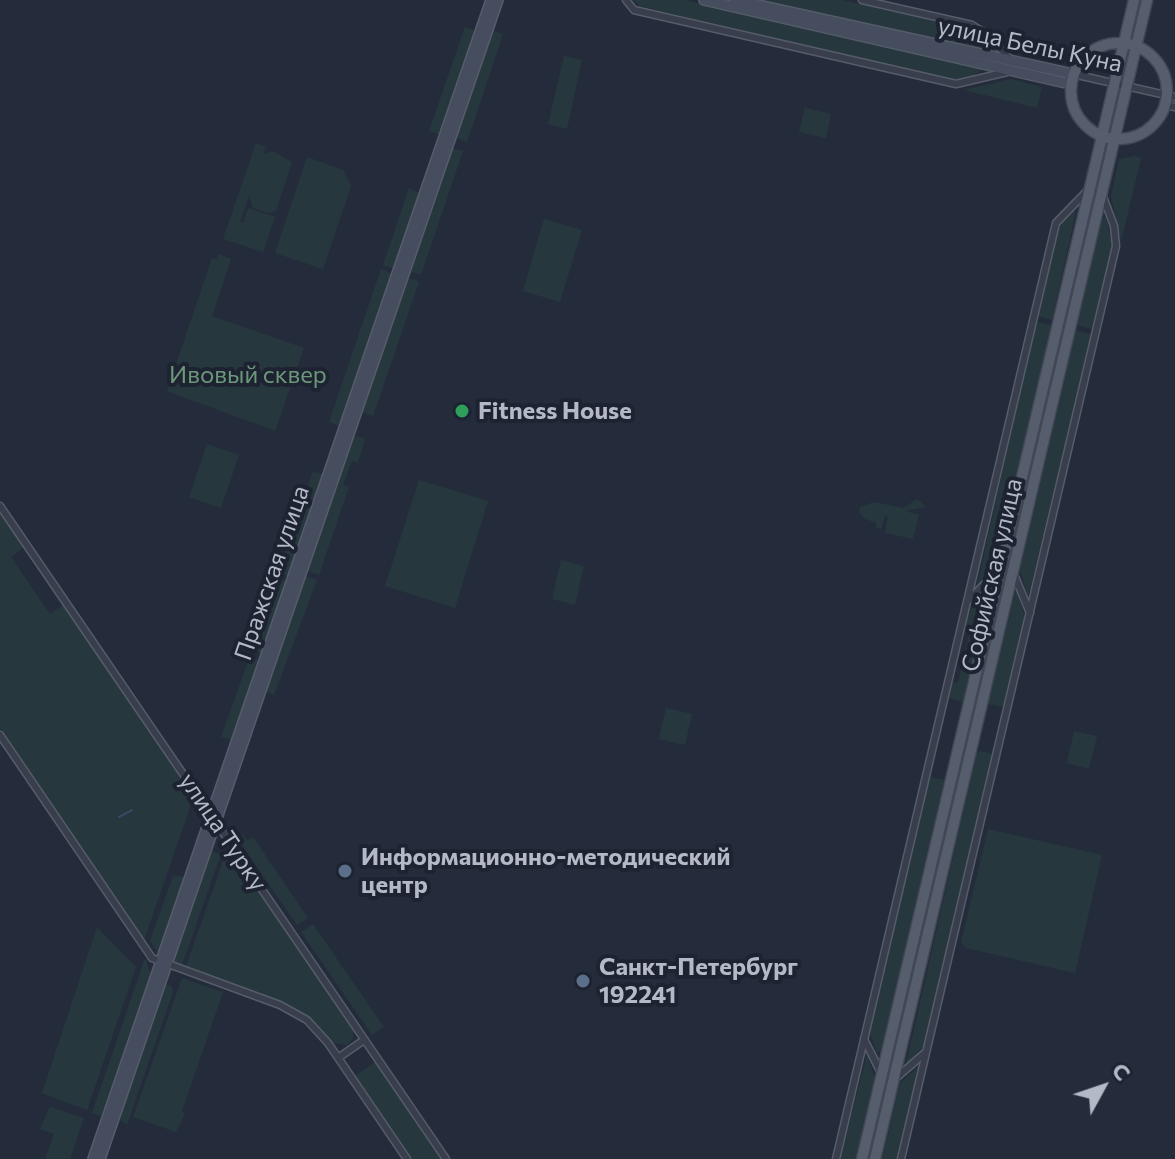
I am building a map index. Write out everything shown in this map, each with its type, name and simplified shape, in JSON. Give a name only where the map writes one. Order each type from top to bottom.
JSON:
[{"type":"main road","name":"Софийская улица","points":[[862,1159],[1001,567],[1022,507],[1102,193],[1114,84],[1134,0]]},
{"type":"main road","name":"Софийская улица","points":[[875,1159],[1013,571],[1022,507],[1090,188],[1127,87],[1147,0]]},
{"type":"main road","points":[[1124,42],[1136,46],[1160,66],[1171,101],[1149,128],[1129,137],[1109,137],[1081,118],[1072,79],[1096,49],[1124,42]]},
{"type":"main road","points":[[866,1142],[878,1145]]},
{"type":"street","name":"Пражская улица","points":[[100,1159],[491,0]]},
{"type":"street","name":"Пражская улица","points":[[213,818],[498,0]]},
{"type":"street","points":[[626,0],[634,10],[956,84],[1014,66],[985,33],[972,25],[862,0]]},
{"type":"street","name":"улица Белы Куна","points":[[704,0],[1072,79],[1114,84],[1171,101]]},
{"type":"street","name":"улица Белы Куна","points":[[735,0],[1014,66]]},
{"type":"street","points":[[836,1159],[1056,223],[1090,188]]},
{"type":"street","points":[[901,1159],[1116,246],[1114,226],[1102,193]]},
{"type":"street","name":"улица Турку","points":[[0,506],[446,1159]]},
{"type":"street","points":[[967,602],[1001,567]]},
{"type":"street","points":[[1013,571],[1030,613]]},
{"type":"street","points":[[0,735],[152,958],[163,965],[288,1009],[316,1028],[407,1159]]},
{"type":"street","name":"Пражская улица","points":[[93,1159],[163,965]]},
{"type":"street","points":[[864,1039],[882,1075]]},
{"type":"street","points":[[338,1058],[364,1040]]},
{"type":"street","points":[[893,1080],[926,1052]]},
{"type":"green space","points":[[634,0],[685,0],[985,67],[971,78],[952,80],[640,6]]},
{"type":"green space","points":[[756,0],[842,0],[970,29],[993,48],[990,54]]},
{"type":"green space","points":[[465,27],[476,31],[441,135],[429,131]]},
{"type":"green space","points":[[492,30],[503,34],[467,142],[456,137]]},
{"type":"green space","points":[[564,56],[582,60],[567,129],[548,124]]},
{"type":"green space","points":[[1011,79],[1042,87],[1037,108],[964,90]]},
{"type":"green space","points":[[805,108],[831,114],[826,138],[799,132]]},
{"type":"green space","points":[[256,143],[266,147],[263,154],[272,151],[292,162],[276,211],[269,213],[253,208],[249,196],[240,222],[243,223],[248,208],[275,217],[263,252],[223,239]]},
{"type":"green space","points":[[452,148],[463,151],[421,275],[410,271]]},
{"type":"green space","points":[[307,157],[343,170],[351,186],[323,269],[275,253]]},
{"type":"green space","points":[[1141,158],[1121,242],[1111,196],[1119,159]]},
{"type":"green space","points":[[409,188],[421,194],[395,269],[383,265]]},
{"type":"green space","points":[[1076,211],[1052,320],[1038,316],[1059,228],[1066,216]]},
{"type":"green space","points":[[1106,217],[1112,246],[1092,329],[1077,325],[1102,219]]},
{"type":"green space","points":[[544,219],[582,230],[560,302],[523,291]]},
{"type":"green space","name":"Ивовый сквер","points":[[219,254],[231,259],[212,316],[304,348],[275,431],[167,391],[212,258],[217,260]]},
{"type":"green space","points":[[381,269],[393,274],[341,427],[329,422]]},
{"type":"green space","points":[[408,278],[419,282],[373,416],[361,412]]},
{"type":"green space","points":[[1036,322],[1052,325],[996,566],[977,586]]},
{"type":"green space","points":[[1076,331],[1092,334],[1028,597],[1020,570]]},
{"type":"green space","points":[[352,438],[365,439],[358,462],[352,461],[343,485],[349,487],[319,575],[307,571]]},
{"type":"green space","points":[[207,444],[239,455],[221,508],[189,497]]},
{"type":"green space","points":[[313,471],[324,475],[289,577],[278,573]]},
{"type":"green space","points":[[419,480],[488,501],[455,608],[385,586]]},
{"type":"green space","points":[[917,499],[926,507],[905,511],[919,515],[913,539],[885,533],[888,516],[885,515],[881,529],[859,512],[860,507],[874,502],[903,508]]},
{"type":"green space","points":[[0,512],[24,547],[11,557],[50,614],[63,605],[194,796],[144,940],[0,728]]},
{"type":"green space","points":[[561,560],[584,566],[575,605],[552,599]]},
{"type":"green space","points":[[305,576],[317,580],[274,695],[266,691]]},
{"type":"green space","points":[[276,578],[288,582],[262,655],[252,648]]},
{"type":"green space","points":[[986,589],[990,590],[963,702],[948,698],[952,682],[958,683],[969,635],[963,633],[969,612]]},
{"type":"green space","points":[[1016,589],[1025,618],[1004,707],[988,704]]},
{"type":"green space","points":[[250,656],[260,661],[233,740],[221,737]]},
{"type":"green space","points":[[666,708],[692,714],[685,745],[659,739]]},
{"type":"green space","points":[[1074,731],[1097,736],[1089,769],[1067,763]]},
{"type":"green space","points":[[977,753],[993,754],[924,1046],[906,1064]]},
{"type":"green space","points":[[930,777],[944,780],[882,1048],[877,1054],[870,1033]]},
{"type":"green space","points":[[988,829],[1102,855],[1075,973],[966,948],[961,942]]},
{"type":"green space","points":[[242,834],[247,840],[253,837],[308,918],[297,925],[237,838]]},
{"type":"green space","points":[[211,851],[221,854],[181,968],[173,961]]},
{"type":"green space","points":[[232,853],[353,1030],[353,1039],[347,1045],[333,1043],[311,1020],[290,1005],[185,969],[225,855]]},
{"type":"green space","points":[[173,876],[186,877],[159,954],[150,941]]},
{"type":"green space","points":[[313,924],[384,1027],[372,1035],[301,932]]},
{"type":"green space","points":[[97,927],[136,967],[87,1110],[42,1093]]},
{"type":"green space","points":[[145,958],[152,978],[101,1116],[92,1113]]},
{"type":"green space","points":[[182,978],[223,992],[182,1111],[185,1114],[176,1132],[133,1117]]},
{"type":"green space","points":[[165,984],[172,987],[173,992],[127,1125],[119,1119]]},
{"type":"green space","points":[[867,1055],[875,1078],[856,1159],[840,1159]]},
{"type":"green space","points":[[375,1062],[441,1159],[412,1159],[355,1076]]},
{"type":"green space","points":[[919,1066],[898,1159],[882,1159],[900,1083]]},
{"type":"green space","points":[[50,1107],[84,1118],[70,1159],[45,1159],[54,1134],[40,1129]]},
{"type":"waterway","points":[[119,817],[132,810]]},
{"type":"place","name":"Fitness House","points":[[462,411]]},
{"type":"place","name":"Информационно-методический центр","points":[[345,871]]},
{"type":"place","name":"Санкт-Петербург 192241","points":[[583,981]]}]
